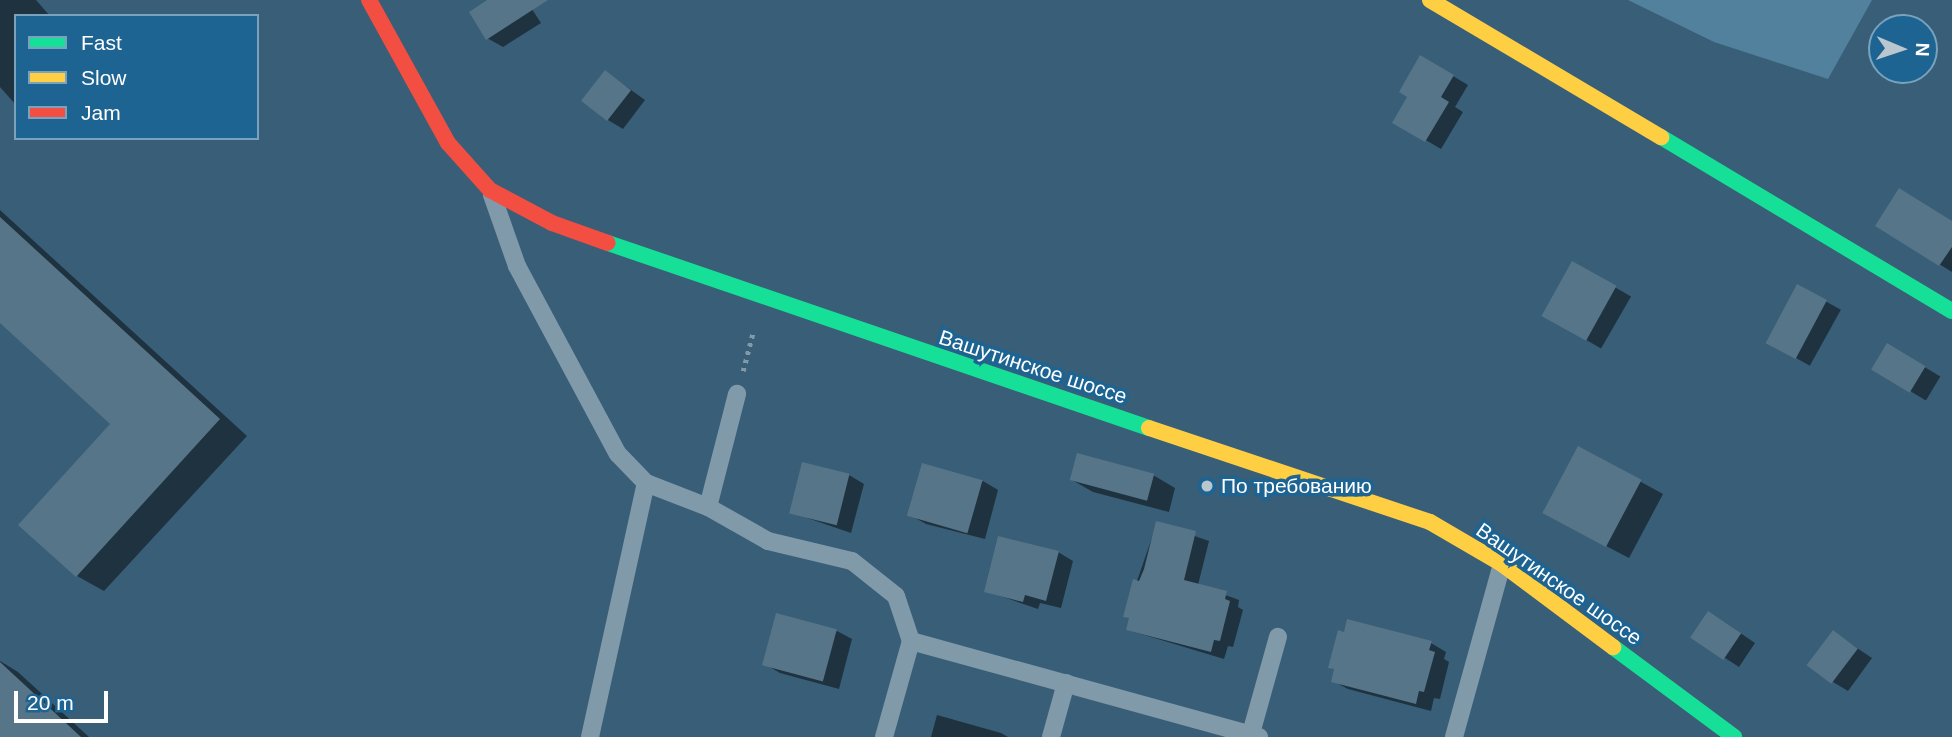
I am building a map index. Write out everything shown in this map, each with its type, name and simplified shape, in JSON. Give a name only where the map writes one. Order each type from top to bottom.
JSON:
[{"type":"street","name":"Вашутинское шоссе","points":[[369,0],[448,143],[490,190],[552,223],[752,296],[1430,522],[1502,564],[1734,737]]},
{"type":"street","points":[[1430,0],[1952,311]]},
{"type":"lane","points":[[490,190],[517,266],[618,454],[646,483],[708,507],[768,541],[852,561],[896,596],[911,641],[884,737]]},
{"type":"lane","points":[[708,507],[737,394]]},
{"type":"lane","points":[[590,737],[646,483]]},
{"type":"lane","points":[[1454,737],[1502,564]]},
{"type":"lane","points":[[911,641],[1253,736],[1278,637]]},
{"type":"lane","points":[[1051,737],[1066,683]]},
{"type":"path","points":[[737,394],[753,335],[752,296]]},
{"type":"water","points":[[1628,0],[1872,0],[1828,79],[1714,42]]},
{"type":"building","points":[[487,0],[548,0],[486,40],[469,12]]},
{"type":"building","points":[[1420,55],[1454,75],[1441,97],[1449,102],[1425,142],[1392,123],[1407,97],[1399,92]]},
{"type":"building","points":[[605,70],[631,90],[607,121],[581,101]]},
{"type":"building","points":[[1899,188],[1952,221],[1952,247],[1939,266],[1875,226]]},
{"type":"building","points":[[0,217],[220,419],[76,577],[18,525],[110,424],[0,323]]},
{"type":"building","points":[[1572,261],[1617,286],[1586,341],[1541,316]]},
{"type":"building","points":[[1797,284],[1827,300],[1796,359],[1766,343]]},
{"type":"building","points":[[1887,343],[1926,366],[1910,393],[1871,370]]},
{"type":"building","points":[[1578,446],[1642,480],[1606,547],[1542,513]]},
{"type":"building","points":[[1077,453],[1154,474],[1147,501],[1070,480]]},
{"type":"building","points":[[802,462],[850,474],[837,525],[789,513]]},
{"type":"building","points":[[922,463],[983,480],[967,533],[907,516]]},
{"type":"building","points":[[1156,521],[1196,531],[1184,580],[1227,591],[1225,599],[1230,601],[1220,641],[1214,640],[1211,652],[1126,630],[1129,618],[1123,617],[1133,579],[1139,581],[1144,569]]},
{"type":"building","points":[[998,536],[1059,551],[1046,601],[1025,595],[1023,602],[984,592]]},
{"type":"building","points":[[1708,611],[1741,633],[1723,660],[1690,638]]},
{"type":"building","points":[[776,613],[837,629],[823,681],[762,665]]},
{"type":"building","points":[[1347,619],[1432,641],[1429,650],[1435,652],[1424,692],[1419,691],[1416,704],[1331,682],[1334,669],[1328,668],[1338,630],[1344,632]]},
{"type":"building","points":[[1833,630],[1858,649],[1831,684],[1807,665]]},
{"type":"building","points":[[0,662],[81,737],[0,737]]},
{"type":"traffic: fast","points":[[1661,137],[1952,311]]},
{"type":"traffic: fast","points":[[608,243],[1149,428]]},
{"type":"traffic: fast","points":[[1613,647],[1734,737]]},
{"type":"traffic: slow","points":[[1430,0],[1661,137]]},
{"type":"traffic: slow","points":[[1149,428],[1430,522],[1502,564],[1613,647]]},
{"type":"traffic: jam","points":[[369,0],[448,143],[490,190],[552,223],[608,243]]},
{"type":"place","name":"По требованию","points":[[1207,486]]}]
